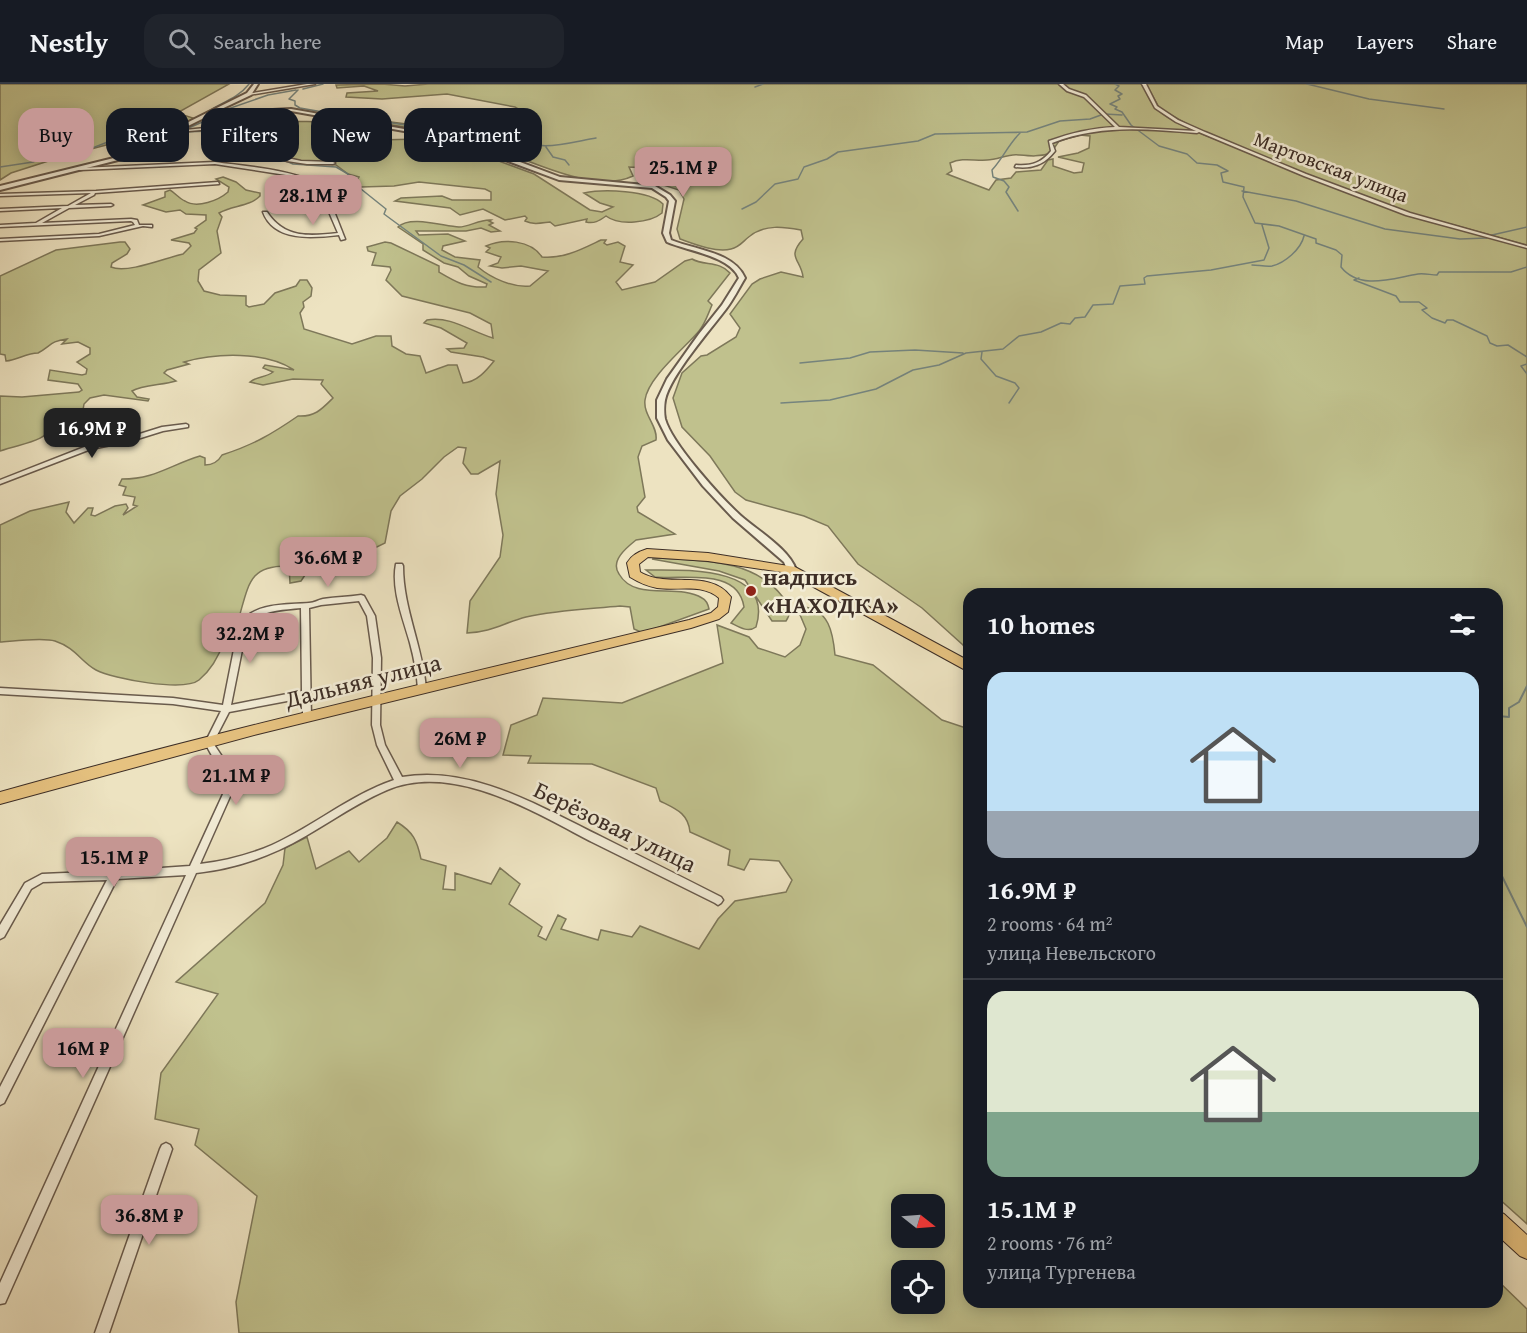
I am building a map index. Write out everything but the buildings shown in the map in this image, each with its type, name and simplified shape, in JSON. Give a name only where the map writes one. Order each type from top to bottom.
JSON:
[{"type":"main road","name":"Дальняя улица","points":[[0,798],[209,742],[691,624],[721,613],[725,597],[719,591],[709,587],[649,583],[634,574],[633,563],[643,554],[658,552],[758,563],[791,570]]},
{"type":"main road","points":[[791,570],[963,664]]},
{"type":"main road","points":[[1503,1227],[1527,1249]]},
{"type":"street","points":[[249,94],[256,84]]},
{"type":"street","points":[[222,108],[249,94],[313,84]]},
{"type":"street","points":[[1061,84],[1068,90],[1085,96],[1119,129]]},
{"type":"street","name":"Мартовская улица","points":[[1144,84],[1156,107],[1177,121],[1204,133],[1408,214],[1527,246]]},
{"type":"street","points":[[299,112],[421,133],[467,144],[559,178],[646,186],[668,196],[672,201],[666,234],[669,241],[733,264],[742,272],[742,278],[725,306],[670,379],[661,400],[661,418],[672,440],[706,484],[735,516],[788,561],[791,570]]},
{"type":"street","points":[[189,129],[225,127],[230,137],[280,158],[303,163],[333,163]]},
{"type":"street","points":[[1016,166],[1031,168],[1039,165],[1053,151],[1050,142],[1080,131],[1119,129],[1204,133]]},
{"type":"street","points":[[0,188],[106,162]]},
{"type":"street","points":[[80,169],[215,163],[287,174],[309,182],[322,190],[342,236],[306,238],[296,236],[271,225],[265,213]]},
{"type":"street","points":[[0,195],[96,192],[218,183]]},
{"type":"street","points":[[35,224],[96,192]]},
{"type":"street","points":[[0,210],[111,205]]},
{"type":"street","points":[[0,226],[131,220],[135,221],[138,226]]},
{"type":"street","points":[[0,240],[99,235],[138,226],[150,226]]},
{"type":"street","points":[[0,482],[89,447],[131,439],[162,429],[186,426]]},
{"type":"street","points":[[399,566],[398,579],[418,652],[422,689]]},
{"type":"street","points":[[0,1298],[228,792],[228,778],[224,765],[209,742],[226,709],[243,624],[248,618],[260,612],[361,598],[371,616],[377,658],[376,725],[381,745],[399,780]]},
{"type":"street","points":[[306,605],[307,718]]},
{"type":"street","points":[[0,691],[173,701],[226,709],[305,694]]},
{"type":"street","name":"Берёзовая улица","points":[[0,934],[28,886],[42,878],[192,871],[222,866],[261,854],[290,841],[399,780],[423,778],[461,783],[521,802],[718,900]]},
{"type":"street","points":[[0,1099],[115,874]]},
{"type":"street","points":[[102,1333],[166,1149]]},
{"type":"green space","points":[[0,84],[229,84],[186,108],[106,108],[106,145],[94,148],[94,108],[18,108],[18,162],[45,162],[11,173],[0,180]]},
{"type":"green space","points":[[1140,84],[1144,85],[1152,104],[1159,111],[1202,134],[1408,215],[1527,248],[1527,1224],[1503,1202],[1503,588],[963,588],[963,645],[922,608],[858,564],[828,526],[804,516],[746,500],[735,492],[710,456],[682,427],[673,398],[682,373],[701,356],[707,355],[736,337],[740,328],[730,314],[752,284],[781,272],[803,277],[795,255],[803,239],[801,230],[768,228],[756,232],[737,247],[725,250],[698,245],[680,239],[677,229],[684,199],[679,190],[651,181],[651,168],[629,167],[633,176],[617,181],[599,181],[560,173],[529,162],[542,162],[542,108],[517,108],[447,94],[382,99],[346,97],[347,93],[378,91],[364,86],[337,88],[336,85]],"holes":[[[1080,135],[1090,136],[1089,148],[1058,157],[1084,163],[1082,172],[1074,173],[1053,166],[1053,159],[1048,160],[1041,170],[1016,172],[1011,178],[996,180],[989,190],[947,174],[952,171],[950,163],[955,161],[991,160],[1015,155],[1043,155],[1051,153],[1059,141]]]},
{"type":"green space","points":[[1146,84],[1527,84],[1527,245],[1410,213],[1312,177],[1189,125],[1160,109]]},
{"type":"green space","points":[[299,121],[311,122],[311,162],[392,162],[392,140],[404,139],[404,162],[502,162],[534,174],[590,210],[602,212],[613,207],[600,203],[584,193],[614,191],[637,193],[656,199],[663,204],[662,213],[650,219],[634,222],[619,221],[606,216],[594,222],[586,222],[587,219],[555,226],[550,222],[525,221],[527,218],[525,216],[505,220],[483,209],[460,215],[450,208],[395,201],[401,198],[442,196],[452,200],[491,200],[491,192],[485,189],[419,182],[394,186],[361,187],[356,182],[359,177],[348,174],[336,165],[299,162]]},
{"type":"green space","points":[[392,122],[404,124],[404,127],[392,125]]},
{"type":"green space","points":[[223,177],[236,182],[246,190],[260,193],[260,196],[256,200],[219,213],[222,217],[217,231],[221,253],[199,270],[198,281],[204,291],[220,295],[246,296],[246,305],[249,307],[264,304],[275,293],[296,286],[300,280],[307,280],[312,288],[311,296],[303,302],[304,307],[300,313],[304,329],[352,344],[376,336],[391,336],[392,346],[406,354],[420,356],[426,373],[448,365],[457,365],[463,383],[477,378],[494,361],[451,352],[447,349],[464,348],[467,343],[441,328],[424,323],[427,320],[444,320],[493,338],[491,324],[470,313],[402,296],[386,280],[391,270],[390,267],[372,265],[376,253],[368,251],[367,247],[385,242],[391,243],[439,266],[439,272],[456,281],[479,287],[486,287],[487,284],[423,250],[423,244],[398,227],[403,224],[418,221],[459,227],[491,220],[489,221],[493,223],[489,225],[500,231],[491,232],[481,228],[466,231],[416,231],[419,235],[448,234],[465,241],[443,246],[442,250],[455,257],[480,260],[478,267],[483,271],[503,281],[523,286],[530,286],[548,271],[521,266],[502,268],[490,266],[498,263],[501,257],[486,252],[490,248],[486,246],[500,242],[516,242],[531,247],[542,257],[550,257],[573,253],[601,240],[606,240],[604,243],[607,245],[618,242],[625,246],[620,262],[633,265],[616,282],[622,290],[655,282],[685,261],[692,259],[726,269],[730,273],[708,301],[712,305],[703,325],[653,382],[645,400],[646,411],[655,430],[656,440],[642,446],[638,457],[645,497],[637,507],[638,512],[675,534],[636,540],[620,555],[616,564],[619,574],[635,587],[692,594],[705,600],[709,609],[643,633],[634,629],[630,607],[620,606],[537,615],[491,629],[467,633],[470,601],[500,557],[503,535],[496,494],[500,461],[478,474],[471,474],[463,463],[466,448],[458,447],[400,496],[391,511],[385,543],[352,559],[344,569],[325,578],[317,568],[309,569],[301,581],[290,583],[289,566],[276,566],[259,572],[249,584],[240,614],[211,619],[224,641],[214,662],[199,680],[179,685],[132,680],[96,670],[68,647],[55,641],[36,639],[0,642],[0,525],[30,511],[69,502],[66,512],[74,523],[88,508],[93,508],[91,515],[95,516],[115,506],[126,504],[128,508],[123,515],[137,506],[133,505],[135,497],[123,495],[126,487],[119,485],[122,479],[144,477],[200,456],[205,458],[205,465],[213,464],[222,455],[262,438],[298,416],[318,412],[333,398],[321,384],[323,380],[293,379],[263,385],[250,382],[273,372],[263,368],[265,365],[294,370],[269,359],[240,355],[197,359],[184,362],[189,364],[167,370],[164,373],[176,381],[141,387],[132,391],[137,397],[149,399],[148,401],[104,395],[90,398],[84,404],[83,410],[86,413],[82,418],[60,421],[40,438],[0,451],[0,396],[22,397],[79,392],[82,390],[78,384],[48,380],[50,370],[86,374],[87,369],[77,362],[90,354],[90,348],[78,342],[62,344],[67,339],[54,342],[38,353],[6,361],[5,355],[0,354],[0,276],[56,250],[120,242],[125,242],[130,249],[127,254],[112,263],[111,267],[118,269],[136,267],[183,254],[191,246],[189,243],[171,240],[194,233],[197,229],[195,228],[206,220],[206,215],[186,214],[180,210],[166,212],[143,205],[165,197],[165,192],[170,190],[190,203],[202,204],[214,200],[228,192],[229,187],[216,179]]},
{"type":"green space","points":[[652,559],[726,564],[757,575],[770,584],[784,599],[789,608],[788,617],[786,621],[772,621],[745,580],[719,571]]},
{"type":"green space","points":[[646,570],[702,572],[722,575],[739,582],[752,592],[758,607],[756,627],[753,629],[740,628],[731,623],[744,607],[740,594],[732,586],[708,578],[655,577]]},
{"type":"green space","points":[[803,607],[819,612],[824,617],[831,631],[835,655],[873,665],[942,720],[963,727],[963,1308],[1503,1308],[1503,1286],[1527,1309],[1527,1333],[239,1333],[236,1302],[257,1196],[195,1145],[199,1129],[155,1119],[161,1073],[218,994],[176,982],[265,903],[283,865],[285,848],[307,837],[316,869],[349,851],[359,862],[387,838],[397,822],[414,837],[421,859],[446,866],[443,889],[455,890],[455,873],[491,884],[500,868],[520,884],[509,904],[542,927],[538,936],[546,940],[558,915],[566,919],[561,929],[598,940],[601,930],[632,937],[640,926],[699,949],[718,919],[735,901],[786,892],[792,880],[779,861],[750,859],[744,870],[728,865],[730,850],[690,832],[684,816],[660,801],[656,788],[592,764],[528,763],[531,756],[503,755],[511,725],[537,715],[543,698],[622,703],[723,663],[717,625],[749,637],[758,648],[785,657],[800,645],[806,629],[798,610]]},
{"type":"waterway","points":[[199,118],[238,95],[249,84]]},
{"type":"waterway","points":[[303,89],[323,84]]},
{"type":"waterway","points":[[755,87],[763,84]]},
{"type":"waterway","points":[[1115,84],[1119,86],[1115,90],[1122,94],[1118,96],[1120,99],[1110,104],[1117,107],[1115,109],[1122,112],[1131,125],[1159,146],[1187,154],[1197,163],[1217,165],[1228,171],[1221,173],[1223,182],[1244,187],[1244,191]]},
{"type":"waterway","points":[[1307,84],[1369,99],[1444,109]]},
{"type":"waterway","points":[[231,108],[268,95],[296,90]]},
{"type":"waterway","points":[[298,90],[289,99],[295,101],[295,105],[300,108],[311,110]]},
{"type":"waterway","points":[[1105,114],[1122,115]]},
{"type":"waterway","points":[[742,209],[756,202],[775,184],[798,179],[804,167],[827,159],[838,152],[918,141],[935,134],[1027,132],[1060,121],[1090,119],[1101,115]]},
{"type":"waterway","points":[[0,167],[33,162],[48,155],[95,147],[138,130],[147,132],[191,121]]},
{"type":"waterway","points":[[189,128],[201,123]]},
{"type":"waterway","points":[[392,123],[444,131],[511,135],[521,141],[541,146],[596,138]]},
{"type":"waterway","points":[[189,132],[213,131],[217,138],[231,148],[267,153],[293,164],[336,167],[348,174],[356,185],[386,209],[384,214],[441,256],[464,265],[491,282]]},
{"type":"waterway","points":[[1018,211],[1006,192],[1009,187],[1004,181],[993,177],[992,170],[1020,133]]},
{"type":"waterway","points":[[546,147],[553,157],[565,160],[569,165]]},
{"type":"waterway","points":[[1244,191],[1296,201],[1385,229],[1460,239],[1487,238]]},
{"type":"waterway","points":[[1244,191],[1243,197],[1255,223],[1279,226],[1316,239],[1316,243],[1336,250],[1342,255],[1341,267],[1357,279]]},
{"type":"waterway","points":[[781,403],[830,400],[876,389],[913,370],[939,365],[966,353],[1003,349],[1019,336],[1041,332],[1061,323],[1070,324],[1075,318],[1085,317],[1093,305],[1113,304],[1120,286],[1145,284],[1144,278],[1147,276],[1211,270],[1264,260],[1269,248],[1262,225]]},
{"type":"waterway","points":[[1492,235],[1527,227]]},
{"type":"waterway","points":[[1252,265],[1270,266],[1282,262],[1292,255],[1304,236]]},
{"type":"waterway","points":[[1357,279],[1377,281],[1420,274],[1437,275],[1439,272],[1511,272],[1527,267]]},
{"type":"waterway","points":[[1357,279],[1354,280],[1396,296],[1400,302],[1419,302],[1427,308],[1422,310],[1432,318],[1445,323],[1447,320],[1453,320],[1487,336],[1490,343],[1497,346],[1508,345],[1527,357]]},
{"type":"waterway","points":[[800,363],[850,358],[870,352],[915,350],[963,353]]},
{"type":"waterway","points":[[982,352],[981,359],[996,376],[1015,383],[1019,388],[1009,403]]},
{"type":"waterway","points":[[1527,364],[1521,366],[1527,374]]},
{"type":"waterway","points":[[1503,716],[1509,717],[1509,708],[1519,702],[1527,686]]},
{"type":"waterway","points":[[1503,878],[1527,927]]},
{"type":"place","name":"надпись «НАХОДКА»","points":[[751,591]]}]
